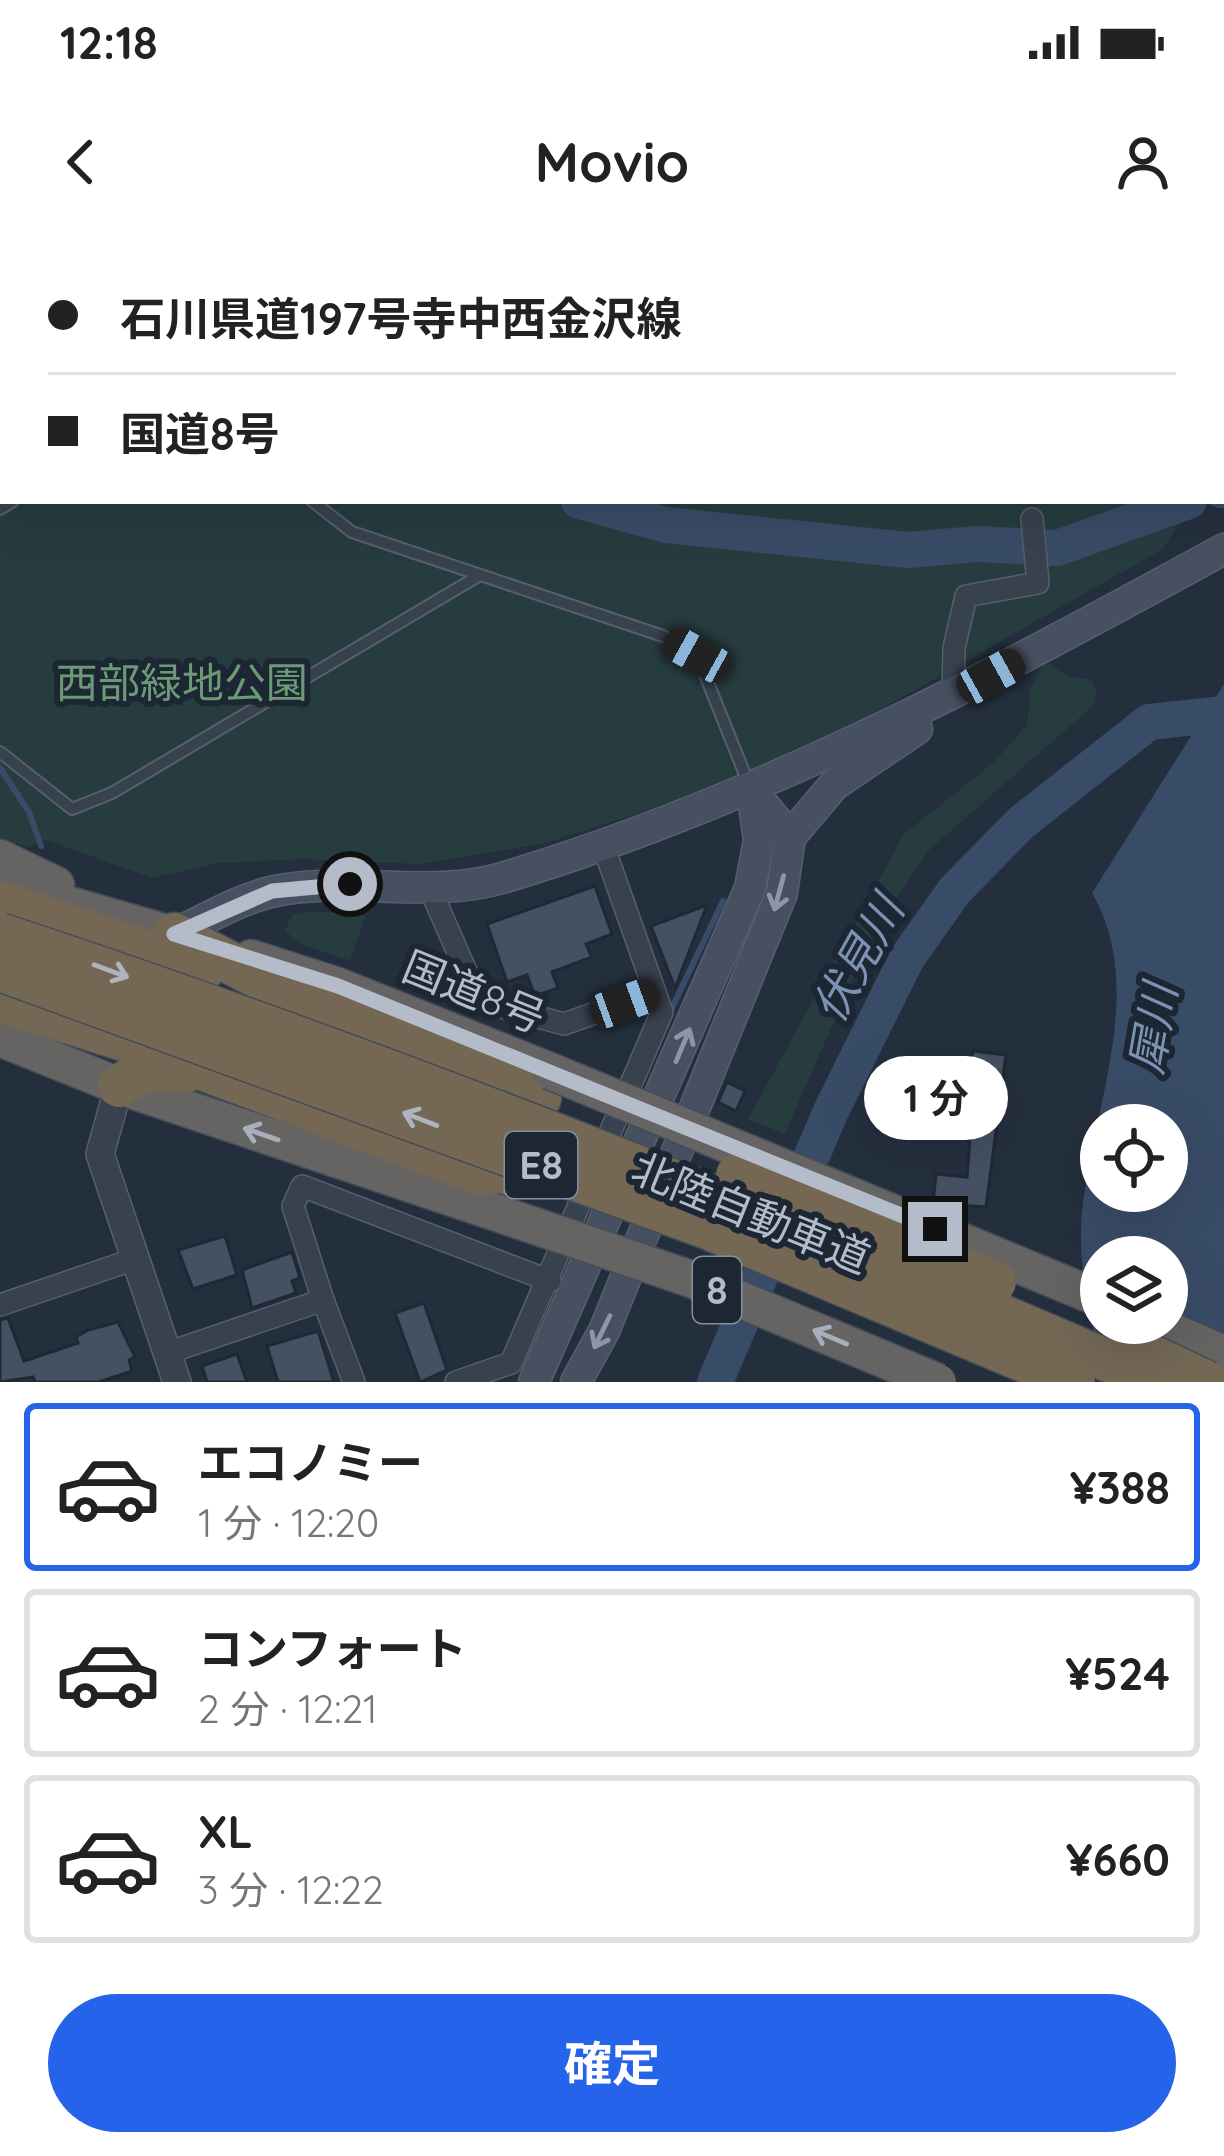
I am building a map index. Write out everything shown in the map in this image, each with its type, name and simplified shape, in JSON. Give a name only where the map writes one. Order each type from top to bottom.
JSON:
[{"type":"highway","points":[[0,858],[116,914]]},
{"type":"highway","name":"国道8号","points":[[0,885],[116,914],[338,986],[545,1084],[1080,1291]]},
{"type":"highway","points":[[0,902],[545,1084],[968,1269],[1207,1382]]},
{"type":"highway","name":"北陸自動車道","points":[[0,934],[408,1078],[697,1190],[1157,1382]]},
{"type":"highway","points":[[174,934],[324,1011]]},
{"type":"highway","name":"北陸自動車道","points":[[0,970],[705,1227],[1074,1382]]},
{"type":"highway","points":[[0,1001],[130,1042],[497,1196],[800,1294],[1009,1382]]},
{"type":"highway","name":"8","points":[[0,1038],[118,1086],[497,1196],[938,1382]]},
{"type":"highway","points":[[118,1086],[128,1077],[161,1068],[210,1076]]},
{"type":"highway","points":[[1188,1338],[1224,1354]]},
{"type":"main road","points":[[174,934],[272,891],[488,882],[604,848],[752,791],[952,697],[1224,548]]},
{"type":"main road","points":[[576,1382],[604,1330],[782,893],[790,837],[834,785],[907,738],[952,697]]},
{"type":"main road","points":[[752,791],[790,837]]},
{"type":"main road","points":[[534,1382],[751,889],[759,841],[752,791]]},
{"type":"street","points":[[952,697],[954,648],[966,596],[1038,583],[1032,519]]},
{"type":"street","points":[[456,1382],[511,1364],[662,1012],[604,848]]},
{"type":"street","points":[[428,884],[479,1001],[564,1024],[655,992]]},
{"type":"street","points":[[118,1086],[100,1154],[177,1382]]},
{"type":"street","points":[[354,1382],[293,1206],[302,1186],[550,1281]]},
{"type":"street","points":[[0,1305],[135,1258]]},
{"type":"street","points":[[167,1353],[323,1300]]},
{"type":"lane","points":[[316,504],[352,532],[663,636],[697,655],[752,791]]},
{"type":"lane","points":[[0,752],[72,809],[112,793],[480,575]]},
{"type":"green space","name":"西部緑地公園","points":[[0,504],[1191,504],[1163,549],[811,749],[682,799],[546,843],[419,864],[302,859],[218,863],[152,878],[46,840],[28,847],[0,839]]},
{"type":"green space","points":[[1045,662],[1068,676],[1091,680],[1097,691],[1094,705],[929,850],[870,938],[785,1134],[748,1119],[904,834],[993,763],[1027,725],[1031,686]]},
{"type":"green space","points":[[293,914],[366,915],[350,961],[298,943],[285,930]]},
{"type":"green space","points":[[448,951],[463,997],[431,989]]},
{"type":"water","name":"犀川","points":[[1224,684],[1224,1382],[1105,1382],[1097,1344],[1188,1344],[1188,1236],[1081,1236],[1082,1212],[1188,1212],[1188,1104],[1101,1104],[1116,1015],[1109,932],[1092,893]]},
{"type":"building","points":[[595,886],[612,934],[586,944],[592,957],[552,972],[558,988],[535,996],[527,975],[507,982],[487,924]]},
{"type":"building","points":[[707,905],[675,988],[651,926]]},
{"type":"building","points":[[973,1051],[1006,1055],[986,1207],[933,1203],[936,1174],[967,1177],[971,1126],[959,1124]]},
{"type":"building","points":[[727,1082],[745,1091],[736,1111],[718,1102]]},
{"type":"building","points":[[225,1236],[237,1275],[193,1289],[178,1250]]},
{"type":"building","points":[[292,1252],[300,1278],[292,1281],[296,1293],[252,1308],[242,1270]]},
{"type":"building","points":[[424,1303],[447,1370],[420,1382],[395,1313]]},
{"type":"building","points":[[8,1318],[24,1361],[78,1343],[76,1337],[88,1330],[118,1322],[135,1357],[129,1360],[132,1371],[99,1382],[35,1382],[33,1377],[0,1382],[0,1320]]},
{"type":"building","points":[[318,1331],[334,1382],[278,1382],[267,1346]]},
{"type":"building","points":[[237,1354],[247,1382],[207,1382],[202,1366]]},
{"type":"waterway","points":[[590,504],[666,525],[908,550],[976,544],[1057,548],[1181,504]]},
{"type":"waterway","name":"伏見川","points":[[715,1382],[831,1111],[907,958],[955,890],[1022,822],[1149,722],[1224,714]]},
{"type":"waterway","points":[[0,768],[29,812],[41,846]]},
{"type":"waterway","points":[[670,1012],[723,901]]},
{"type":"route","points":[[350,884],[272,891],[174,934],[338,986],[935,1229]]}]
